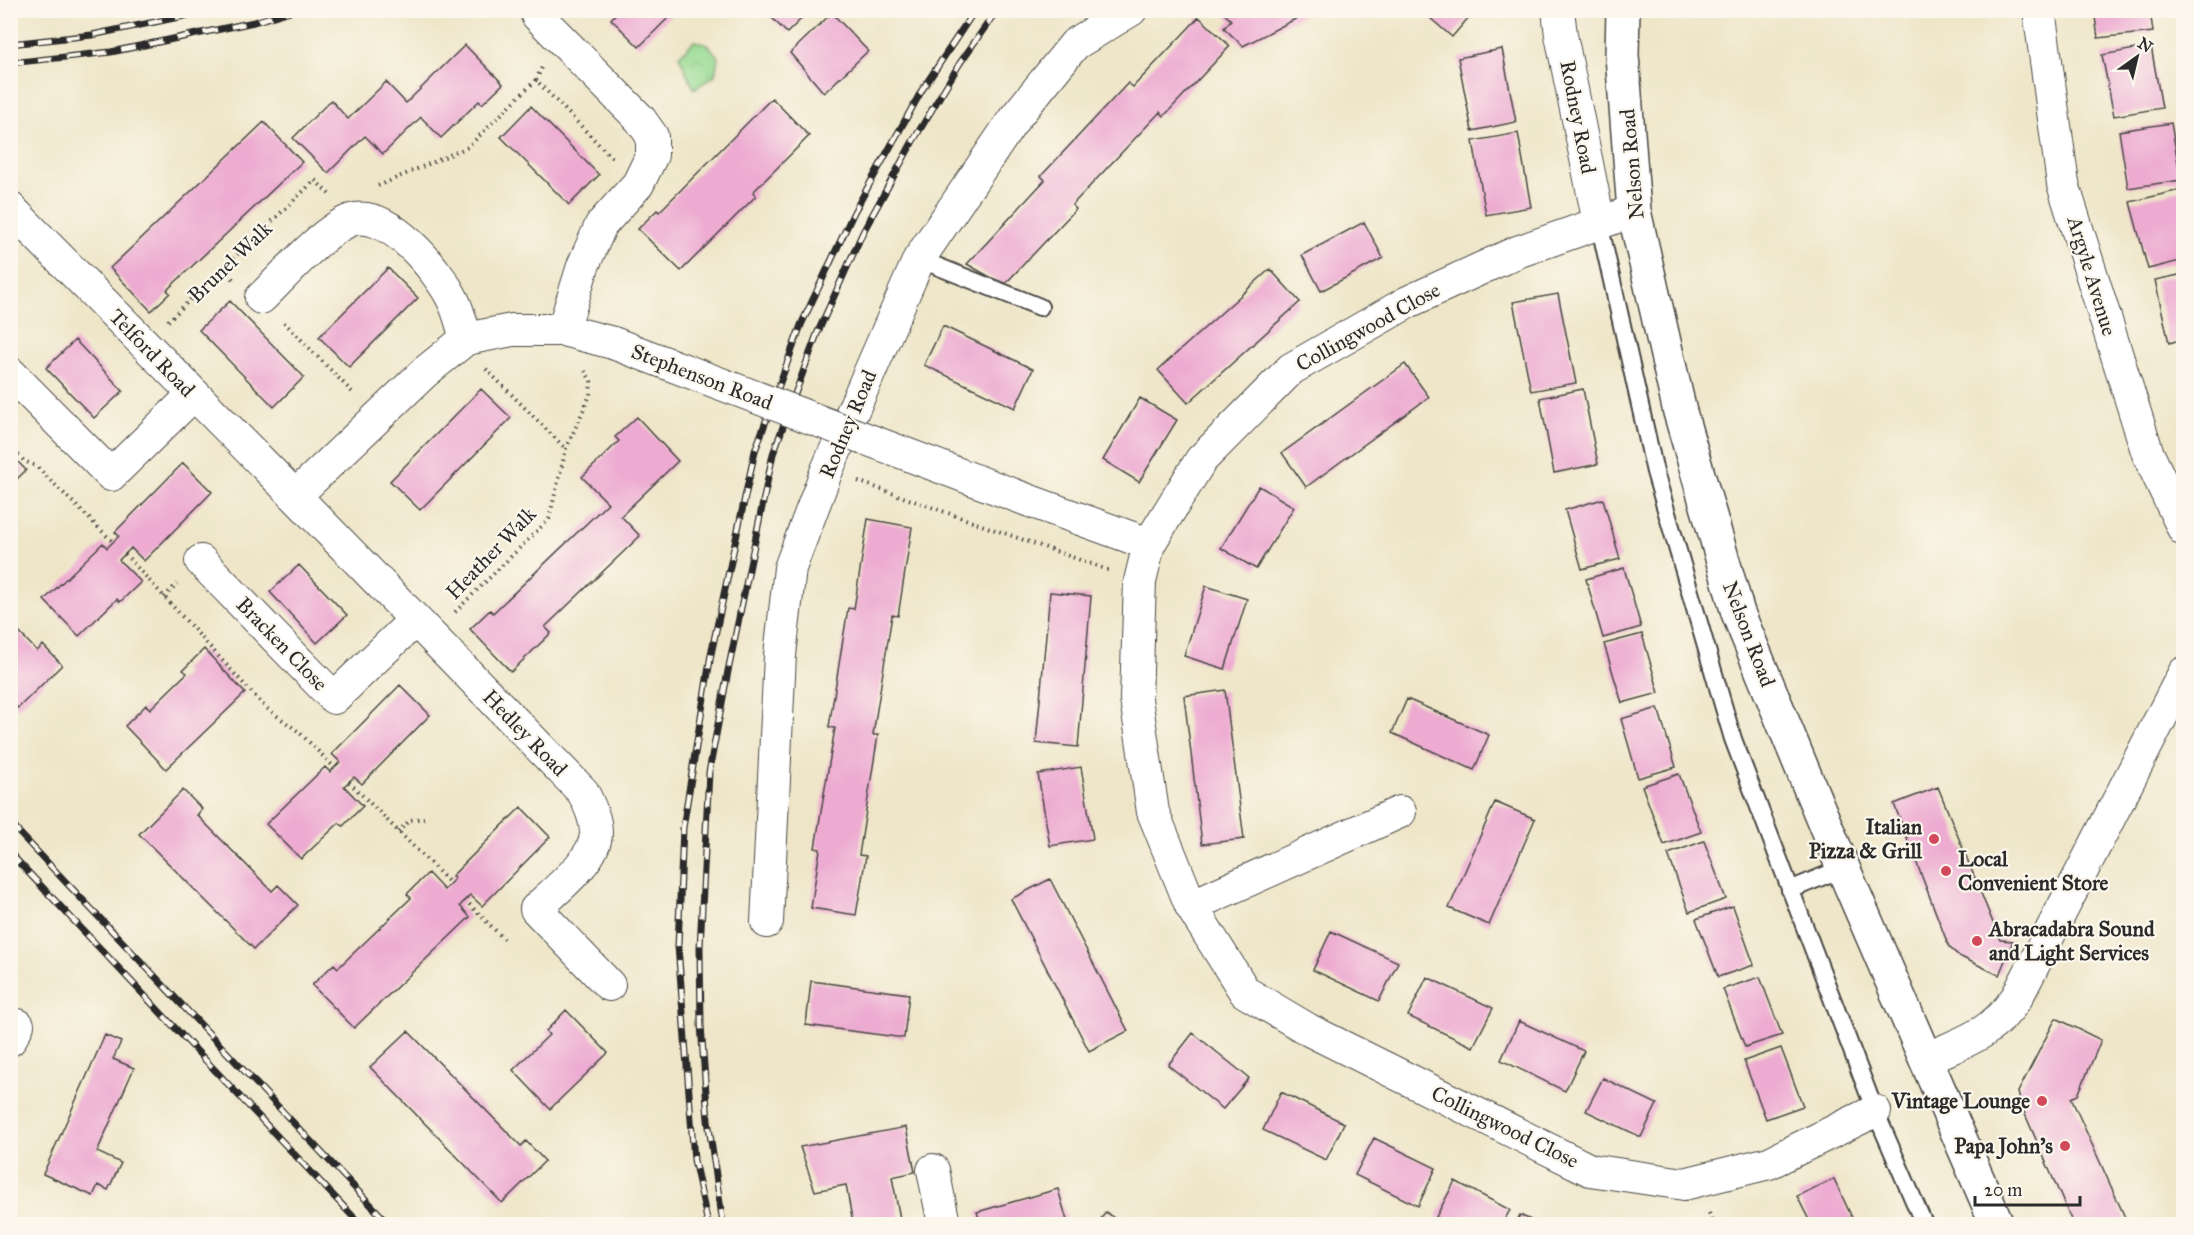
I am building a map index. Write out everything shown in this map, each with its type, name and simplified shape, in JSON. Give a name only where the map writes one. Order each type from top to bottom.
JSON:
[{"type":"main road","name":"Nelson Road","points":[[1623,10],[1623,55],[1634,211],[1680,412],[1737,613],[1843,868],[1997,1224]]},
{"type":"street","name":"Rodney Road","points":[[767,922],[780,655],[790,568],[827,470],[919,259],[1014,119],[1075,44],[1131,10]]},
{"type":"street","name":"Rodney Road","points":[[1558,10],[1599,223]]},
{"type":"street","name":"Argyle Avenue","points":[[2039,10],[2063,184],[2148,454],[2184,530]]},
{"type":"street","points":[[537,15],[640,119],[652,135],[652,155],[638,184],[601,225],[583,266],[563,330]]},
{"type":"street","name":"Telford Road","points":[[10,208],[295,496]]},
{"type":"street","name":"Collingwood Close","points":[[1634,211],[1517,252],[1407,302],[1291,369],[1201,460],[1149,544],[1140,581],[1136,699],[1153,812],[1191,906],[1245,992],[1309,1030],[1590,1170],[1684,1184],[1769,1163],[1875,1111]]},
{"type":"street","points":[[261,298],[328,234],[352,220],[376,221],[405,238],[435,269],[454,301],[466,339]]},
{"type":"street","name":"Stephenson Road","points":[[295,496],[425,372],[466,339],[512,330],[563,330],[613,344],[1149,544]]},
{"type":"street","points":[[10,373],[111,475],[193,395]]},
{"type":"street","name":"Hedley Road","points":[[295,496],[583,792],[594,816],[596,834],[591,850],[582,864],[536,909],[609,985]]},
{"type":"street","name":"Bracken Close","points":[[201,561],[334,698],[423,628]]},
{"type":"street","points":[[1926,1059],[1984,1033],[2007,1013],[2184,673]]},
{"type":"street","points":[[1191,906],[1400,812]]},
{"type":"street","points":[[933,1170],[944,1224]]},
{"type":"lane","points":[[1599,223],[1654,472],[1733,739],[1875,1111],[1924,1224]]},
{"type":"lane","points":[[919,259],[1040,307]]},
{"type":"lane","points":[[1790,890],[1843,868]]},
{"type":"path","points":[[352,220],[365,192],[468,147],[536,80],[638,184]]},
{"type":"path","name":"Brunel Walk","points":[[144,344],[315,180],[352,220]]},
{"type":"path","points":[[261,298],[377,418]]},
{"type":"path","points":[[466,339],[479,363],[566,449]]},
{"type":"path","name":"Heather Walk","points":[[423,628],[549,519],[566,449],[590,394],[591,381]]},
{"type":"path","points":[[10,446],[24,461],[36,466],[113,542]]},
{"type":"path","points":[[827,470],[1140,581]]},
{"type":"path","points":[[125,554],[264,707],[299,732],[334,767]]},
{"type":"path","points":[[349,782],[450,883]]},
{"type":"path","points":[[398,832],[410,820],[424,818]]},
{"type":"path","points":[[465,900],[504,939]]},
{"type":"green space","points":[[694,41],[708,44],[718,57],[715,75],[694,89],[679,56]]},
{"type":"building","points":[[619,10],[676,10],[639,47],[611,19]]},
{"type":"building","points":[[764,10],[810,10],[787,33]]},
{"type":"building","points":[[1220,10],[1313,10],[1243,46],[1224,28],[1231,20]]},
{"type":"building","points":[[1421,10],[1475,10],[1452,37]]},
{"type":"building","points":[[2094,10],[2150,10],[2153,32],[2098,38]]},
{"type":"building","points":[[832,13],[868,51],[824,93],[790,53]]},
{"type":"building","points":[[1199,17],[1230,46],[1164,116],[1160,112],[1072,205],[1076,209],[1004,285],[967,264],[1045,180],[1041,176],[1128,83],[1133,87]]},
{"type":"building","points":[[465,45],[503,84],[482,104],[479,101],[441,138],[421,117],[383,154],[365,136],[328,173],[293,138],[331,100],[348,119],[386,82],[406,103]]},
{"type":"building","points":[[2151,46],[2162,108],[2114,116],[2102,55]]},
{"type":"building","points":[[1502,49],[1516,122],[1472,131],[1458,58]]},
{"type":"building","points":[[772,98],[809,136],[753,192],[756,196],[681,271],[638,229],[657,210],[659,212]]},
{"type":"building","points":[[531,106],[599,175],[569,205],[501,137]]},
{"type":"building","points":[[264,122],[302,162],[167,290],[170,293],[151,311],[110,268]]},
{"type":"building","points":[[2171,123],[2181,180],[2128,188],[2119,131]]},
{"type":"building","points":[[1518,133],[1531,207],[1486,215],[1473,141]]},
{"type":"building","points":[[2184,189],[2184,260],[2148,269],[2130,202]]},
{"type":"building","points":[[1364,222],[1383,258],[1321,291],[1302,255]]},
{"type":"building","points":[[388,268],[418,298],[349,367],[319,337]]},
{"type":"building","points":[[1270,269],[1300,302],[1188,403],[1158,370]]},
{"type":"building","points":[[2184,274],[2184,339],[2169,343],[2155,280]]},
{"type":"building","points":[[1558,294],[1576,383],[1531,391],[1513,302]]},
{"type":"building","points":[[230,301],[304,377],[274,407],[199,330]]},
{"type":"building","points":[[943,326],[1033,369],[1015,408],[924,365]]},
{"type":"building","points":[[75,340],[123,391],[94,418],[46,368]]},
{"type":"building","points":[[1405,364],[1429,397],[1306,487],[1282,453]]},
{"type":"building","points":[[481,389],[511,418],[420,510],[390,481]]},
{"type":"building","points":[[1583,389],[1598,464],[1554,473],[1540,398]]},
{"type":"building","points":[[1140,398],[1177,420],[1139,482],[1103,460]]},
{"type":"building","points":[[637,417],[678,461],[621,516],[640,536],[545,627],[551,633],[511,672],[470,629],[490,610],[493,613],[608,503],[582,477],[619,441],[615,437]]},
{"type":"building","points":[[10,454],[26,470],[10,486]]},
{"type":"building","points":[[183,463],[212,492],[144,561],[131,548],[119,560],[141,582],[120,602],[117,599],[79,636],[44,600],[103,543],[107,548],[119,536],[115,532]]},
{"type":"building","points":[[1259,486],[1294,507],[1256,569],[1221,548]]},
{"type":"building","points":[[1603,499],[1620,559],[1582,569],[1565,510]]},
{"type":"building","points":[[868,519],[912,527],[898,616],[892,615],[873,735],[878,735],[859,855],[866,856],[856,915],[811,908],[820,849],[815,848],[835,728],[829,727],[848,608],[854,609]]},
{"type":"building","points":[[299,565],[347,615],[317,643],[270,592]]},
{"type":"building","points":[[1624,568],[1641,627],[1603,638],[1586,579]]},
{"type":"building","points":[[1206,586],[1247,599],[1225,669],[1184,656]]},
{"type":"building","points":[[1050,592],[1091,596],[1078,747],[1036,743]]},
{"type":"building","points":[[10,623],[37,651],[43,645],[62,665],[18,708],[10,700]]},
{"type":"building","points":[[1642,634],[1659,693],[1622,703],[1604,644]]},
{"type":"building","points":[[204,649],[245,693],[166,769],[125,726],[146,705],[150,709],[187,673],[183,670]]},
{"type":"building","points":[[400,685],[430,715],[362,784],[354,777],[344,786],[363,806],[343,826],[339,823],[301,859],[266,824],[325,767],[330,772],[340,762],[332,754]]},
{"type":"building","points":[[1225,690],[1244,839],[1202,844],[1184,696]]},
{"type":"building","points":[[1407,699],[1489,735],[1474,770],[1392,733]]},
{"type":"building","points":[[1658,708],[1676,767],[1638,778],[1621,719]]},
{"type":"building","points":[[1081,767],[1093,839],[1050,846],[1038,774]]},
{"type":"building","points":[[1679,774],[1701,832],[1664,845],[1642,786]]},
{"type":"building","points":[[1938,787],[2000,940],[2013,941],[1999,975],[1959,956],[1949,947],[1894,804]]},
{"type":"building","points":[[183,790],[202,809],[197,815],[272,891],[278,885],[298,905],[254,949],[139,834]]},
{"type":"building","points":[[1495,802],[1535,819],[1489,925],[1449,908]]},
{"type":"building","points":[[521,807],[550,837],[482,906],[470,895],[460,906],[470,917],[354,1028],[312,985],[334,964],[338,968],[411,898],[407,894],[428,873],[444,890],[455,878],[452,876]]},
{"type":"building","points":[[1704,841],[1726,899],[1689,912],[1668,854]]},
{"type":"building","points":[[1050,879],[1128,1031],[1089,1051],[1011,899]]},
{"type":"building","points":[[1733,906],[1754,965],[1718,977],[1696,919]]},
{"type":"building","points":[[1331,931],[1398,962],[1379,1001],[1313,970]]},
{"type":"building","points":[[1427,977],[1493,1008],[1473,1047],[1408,1016]]},
{"type":"building","points":[[1760,977],[1782,1035],[1745,1047],[1723,989]]},
{"type":"building","points":[[811,981],[909,994],[904,1038],[806,1025]]},
{"type":"building","points":[[566,1010],[608,1053],[550,1109],[513,1070],[549,1035],[546,1031]]},
{"type":"building","points":[[2056,1018],[2101,1040],[2078,1095],[2071,1098],[2128,1224],[2073,1224],[2021,1105],[2018,1092]]},
{"type":"building","points":[[1519,1021],[1584,1051],[1565,1091],[1501,1060]]},
{"type":"building","points":[[408,1031],[521,1146],[526,1141],[545,1161],[502,1203],[370,1067]]},
{"type":"building","points":[[1193,1033],[1249,1078],[1223,1109],[1168,1065]]},
{"type":"building","points":[[105,1035],[121,1042],[113,1059],[134,1068],[97,1152],[121,1163],[108,1190],[98,1185],[93,1196],[43,1174]]},
{"type":"building","points":[[1781,1048],[1803,1106],[1766,1119],[1744,1061]]},
{"type":"building","points":[[1603,1078],[1657,1104],[1641,1137],[1586,1111]]},
{"type":"building","points":[[1281,1092],[1344,1123],[1326,1160],[1263,1130]]},
{"type":"building","points":[[906,1127],[915,1172],[892,1177],[901,1224],[853,1224],[846,1185],[815,1191],[800,1147]]},
{"type":"building","points":[[1374,1138],[1436,1168],[1418,1206],[1355,1175]]},
{"type":"building","points":[[1834,1179],[1855,1224],[1811,1224],[1797,1196]]},
{"type":"building","points":[[1455,1181],[1510,1210],[1502,1224],[1450,1224],[1436,1217]]},
{"type":"building","points":[[1058,1189],[1068,1224],[981,1224],[977,1212]]},
{"type":"building","points":[[1106,1212],[1122,1224],[1097,1224]]},
{"type":"building","points":[[1520,1215],[1539,1224],[1515,1224]]},
{"type":"railway","points":[[10,44],[92,35],[213,10]]},
{"type":"railway","points":[[10,63],[111,52],[254,22],[294,10]]},
{"type":"railway","points":[[708,1224],[694,1160],[678,946],[683,828],[711,654],[755,451],[801,325],[854,212],[922,90],[975,10]]},
{"type":"railway","points":[[723,1224],[708,1120],[701,1025],[700,947],[709,772],[773,454],[817,334],[863,232],[913,141],[960,63],[997,10]]},
{"type":"railway","points":[[10,823],[389,1224]]},
{"type":"railway","points":[[10,853],[360,1224]]},
{"type":"place","name":"Italian Pizza & Grill","points":[[1934,839]]},
{"type":"place","name":"Local Convenient Store","points":[[1946,871]]},
{"type":"place","name":"Abracadabra Sound and Light Services","points":[[1977,941]]},
{"type":"place","name":"Vintage Lounge","points":[[2042,1101]]},
{"type":"place","name":"Papa John's","points":[[2065,1146]]}]
